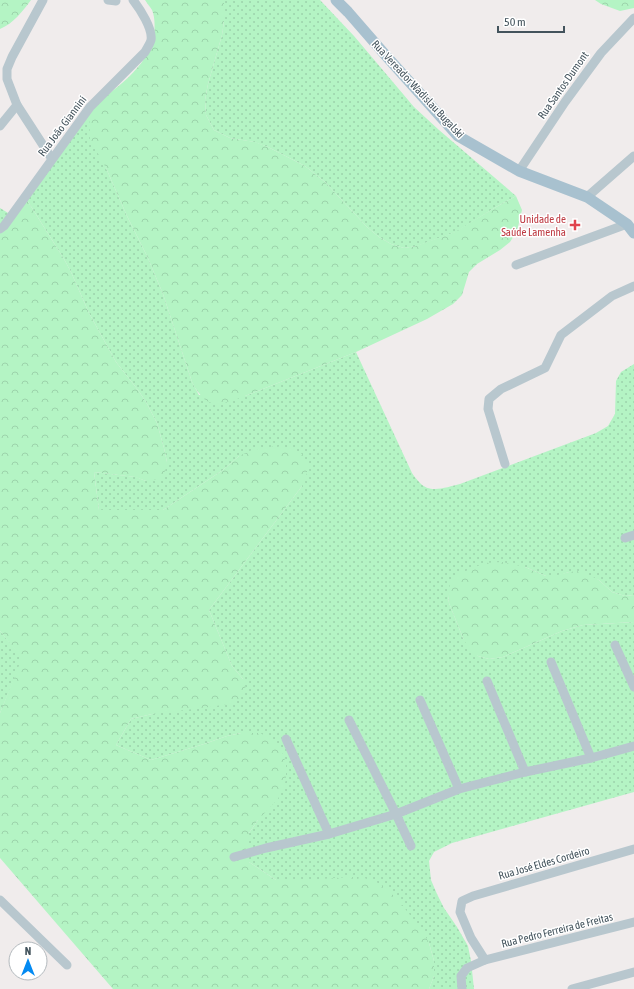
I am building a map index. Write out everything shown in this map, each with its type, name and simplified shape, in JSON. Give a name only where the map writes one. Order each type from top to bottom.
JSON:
[{"type":"main road","name":"Rua Vereador Wadislau Bugalski","points":[[336,0],[458,136],[519,171],[587,197],[627,224],[634,233]]},
{"type":"street","points":[[43,0],[7,69],[8,80],[17,104],[52,159]]},
{"type":"street","name":"Rua João Giannini","points":[[0,230],[90,107],[145,52],[151,41],[150,29],[133,0]]},
{"type":"street","name":"Rua Santos Dumont","points":[[519,171],[564,102],[596,59],[634,18]]},
{"type":"street","points":[[0,126],[17,104]]},
{"type":"street","points":[[587,197],[634,156]]},
{"type":"street","points":[[516,265],[627,224]]},
{"type":"street","points":[[505,464],[488,409],[489,399],[501,389],[545,368],[561,335],[612,296],[634,286]]},
{"type":"street","points":[[625,538],[634,535]]},
{"type":"street","points":[[615,645],[634,687]]},
{"type":"street","points":[[551,662],[591,758]]},
{"type":"street","points":[[486,681],[525,772]]},
{"type":"street","points":[[420,700],[459,789]]},
{"type":"street","points":[[349,720],[411,846]]},
{"type":"street","points":[[286,738],[329,834]]},
{"type":"street","points":[[234,857],[266,848],[329,834],[396,814],[459,789],[525,772],[591,758],[634,746]]},
{"type":"street","name":"Rua José Eldes Cordeiro","points":[[485,960],[471,938],[460,912],[462,901],[473,896],[634,849]]},
{"type":"street","points":[[0,900],[67,965]]},
{"type":"street","name":"Rua Pedro Ferreira de Freitas","points":[[462,989],[461,976],[467,968],[485,960],[634,922]]},
{"type":"street","points":[[572,989],[634,972]]},
{"type":"green space","points":[[0,0],[31,0],[14,20],[0,29]]},
{"type":"green space","points":[[145,0],[224,0],[222,35],[205,100],[206,115],[214,130],[230,138],[255,142],[268,147],[305,166],[325,182],[367,227],[379,237],[391,244],[404,248],[416,246],[455,232],[516,196],[522,210],[517,231],[510,242],[477,264],[469,272],[462,295],[453,304],[427,319],[356,352],[233,401],[220,404],[203,399],[192,382],[163,294],[147,256],[127,216],[106,168],[90,139],[89,109],[129,77],[145,58],[151,46],[155,25],[152,10]]},
{"type":"green space","points":[[224,0],[320,0],[354,36],[414,107],[516,196],[456,232],[417,246],[404,248],[391,244],[379,237],[367,227],[325,182],[305,166],[268,147],[254,142],[230,138],[214,130],[206,115],[205,100],[222,35]]},
{"type":"green space","points":[[595,0],[634,0],[634,8],[620,11],[601,4]]},
{"type":"green space","points":[[89,109],[106,168],[163,294],[192,382],[199,395],[245,396],[356,352],[412,473],[424,486],[439,489],[460,484],[596,433],[608,426],[615,414],[616,381],[621,372],[634,364],[634,595],[625,596],[612,592],[599,580],[569,572],[554,577],[546,576],[525,567],[448,596],[449,603],[463,638],[478,656],[489,659],[503,657],[562,631],[583,625],[634,622],[634,792],[452,843],[434,852],[429,861],[431,880],[437,894],[468,946],[474,989],[429,989],[434,976],[434,961],[429,943],[307,880],[276,880],[249,862],[249,833],[258,820],[241,733],[151,760],[116,745],[131,719],[152,714],[243,679],[232,666],[209,610],[302,486],[239,456],[223,470],[163,510],[99,510],[94,472],[136,477],[146,481],[167,462],[157,423],[146,402],[116,362],[89,313],[64,259],[27,200]]},
{"type":"green space","points":[[27,200],[64,259],[89,313],[116,362],[146,402],[157,423],[164,448],[167,462],[164,476],[160,479],[146,481],[135,477],[94,472],[99,510],[163,510],[223,470],[239,456],[252,450],[276,446],[289,448],[302,454],[307,462],[307,473],[302,486],[209,610],[232,666],[243,679],[246,690],[240,699],[233,703],[152,714],[131,719],[116,745],[151,760],[241,733],[260,733],[276,742],[286,763],[286,780],[278,799],[258,820],[249,833],[249,862],[276,880],[307,880],[350,877],[364,878],[385,887],[398,900],[422,930],[429,943],[434,961],[434,976],[429,989],[113,989],[0,858],[0,713],[22,658],[0,631],[0,230]]},
{"type":"green space","points":[[0,208],[13,216],[0,230]]},
{"type":"green space","points":[[502,562],[525,567],[546,576],[581,571],[599,580],[612,592],[625,596],[634,595],[634,622],[583,625],[562,631],[503,657],[489,659],[478,656],[471,652],[463,638],[449,603],[448,596],[450,584],[461,573],[485,563]]},
{"type":"green space","points":[[0,631],[23,658],[0,713]]},
{"type":"place","name":"Unidade de Saúde Lamenha","points":[[575,225]]}]
